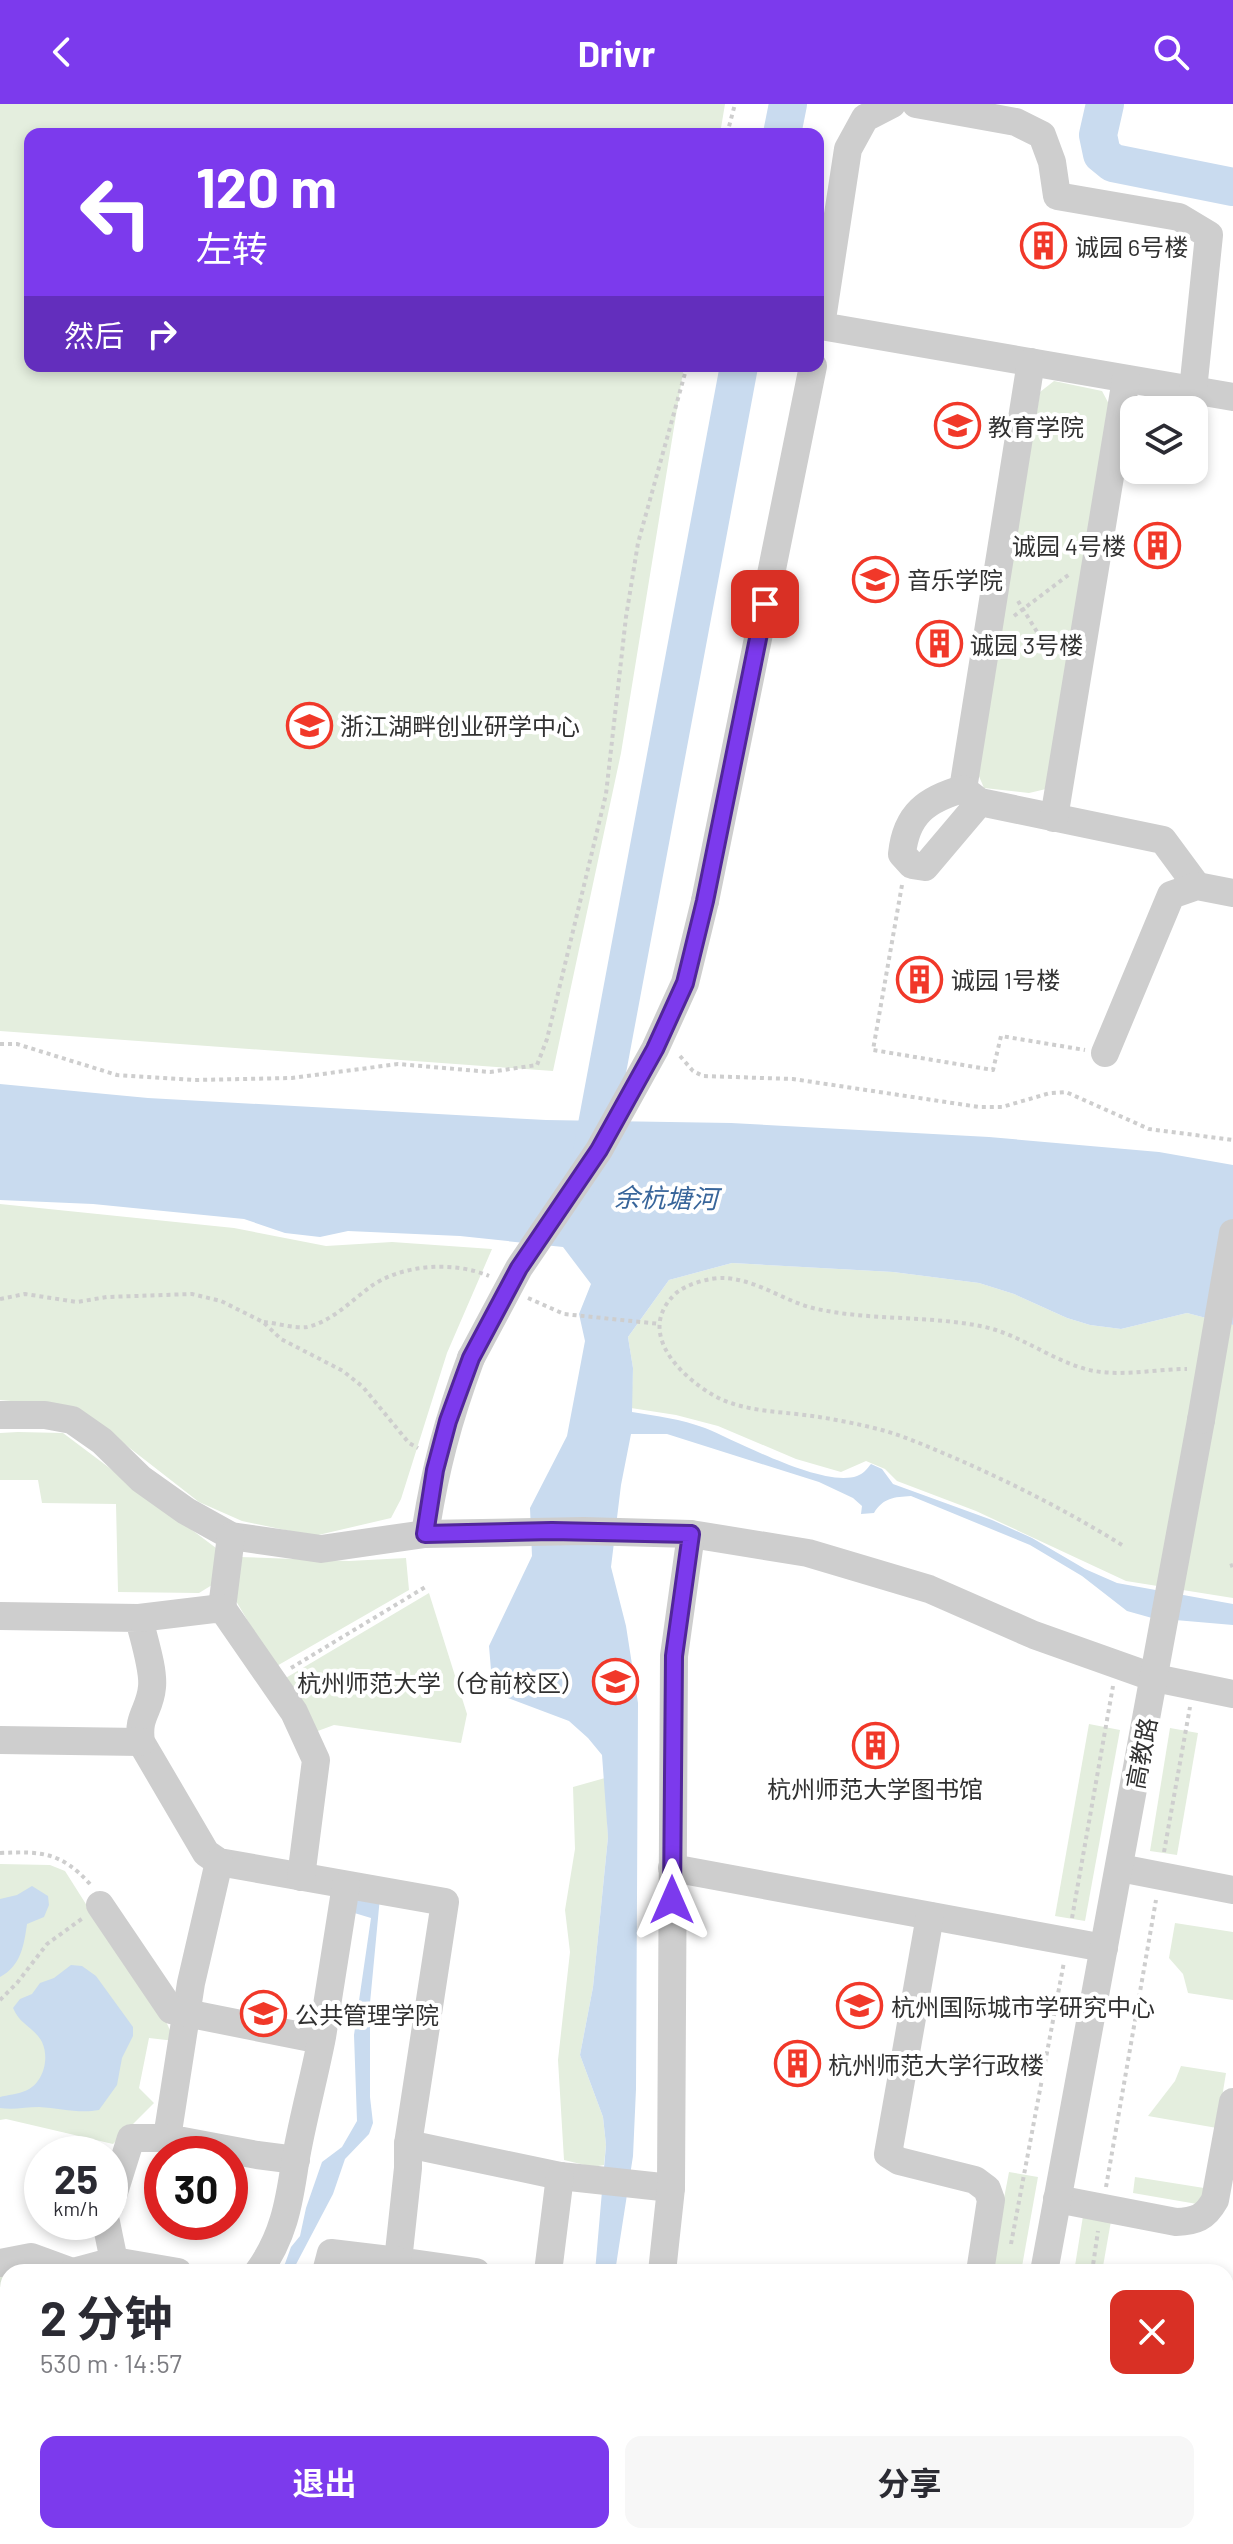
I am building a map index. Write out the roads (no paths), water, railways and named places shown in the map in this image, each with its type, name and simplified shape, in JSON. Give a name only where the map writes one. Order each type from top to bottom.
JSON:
[{"type":"street","points":[[824,308],[848,149],[865,118],[892,104]]},
{"type":"street","points":[[916,104],[1016,122],[1042,135],[1052,162],[1057,196],[1179,217],[1209,235],[1193,390]]},
{"type":"street","points":[[824,335],[1031,362],[1233,397]]},
{"type":"street","points":[[1031,362],[987,637],[971,796],[925,867],[912,865],[902,854],[903,837],[918,811],[937,796],[971,796],[1054,818],[1163,840],[1197,886]]},
{"type":"street","points":[[425,1534],[438,1458],[471,1358],[519,1268],[599,1150],[655,1049],[685,983],[705,901],[812,372]]},
{"type":"street","points":[[1054,818],[1126,379]]},
{"type":"street","points":[[1105,1053],[1171,895],[1197,886],[1233,893]]},
{"type":"street","name":"高教路","points":[[1045,2264],[1155,1678],[1233,1233]]},
{"type":"street","points":[[0,1415],[45,1415],[72,1420],[102,1441],[141,1479],[186,1511],[231,1536],[321,1549],[425,1534],[691,1534],[808,1553],[929,1589],[1034,1635],[1155,1678],[1233,1694]]},
{"type":"street","points":[[662,2264],[658,2187],[672,1868],[674,1656],[691,1534]]},
{"type":"street","points":[[231,1536],[222,1608],[294,1712],[316,1760],[301,1877]]},
{"type":"street","points":[[0,1616],[139,1618],[222,1608]]},
{"type":"street","points":[[139,1618],[153,1684],[149,1702],[138,1725],[141,1742],[206,1853],[219,1862],[445,1902],[408,2144],[398,2261]]},
{"type":"street","points":[[0,1740],[141,1742]]},
{"type":"street","points":[[167,2136],[191,1983],[219,1862]]},
{"type":"street","points":[[672,1868],[1104,1948]]},
{"type":"street","points":[[1120,1868],[1233,1890]]},
{"type":"street","points":[[264,2264],[284,2228],[293,2187],[346,1885]]},
{"type":"street","points":[[100,1905],[171,2010],[321,2040]]},
{"type":"street","points":[[930,1916],[888,2154],[899,2161],[975,2180],[987,2189],[991,2200],[981,2264]]},
{"type":"street","points":[[1057,2199],[1176,2222],[1193,2221],[1207,2214],[1215,2200],[1233,2102]]},
{"type":"street","points":[[128,2148],[131,2138],[144,2138]]},
{"type":"street","points":[[408,2144],[573,2177],[658,2187]]},
{"type":"street","points":[[248,2153],[296,2160]]},
{"type":"street","points":[[550,2264],[573,2177]]},
{"type":"street","points":[[110,2240],[114,2261]]},
{"type":"street","points":[[328,2264],[331,2253],[419,2264]]},
{"type":"street","points":[[0,2263],[31,2257],[51,2264]]},
{"type":"street","points":[[103,2264],[114,2261],[131,2264]]},
{"type":"water","name":"余杭塘河","points":[[0,1084],[148,1098],[546,1120],[731,1123],[989,1137],[1159,1152],[1233,1165],[1233,1325],[1187,1313],[1121,1329],[1067,1318],[1014,1294],[979,1283],[893,1272],[732,1263],[669,1280],[628,1337],[633,1368],[632,1412],[705,1428],[781,1462],[824,1476],[857,1476],[871,1464],[882,1469],[893,1484],[992,1520],[1117,1583],[1233,1604],[1233,1625],[1152,1618],[1127,1611],[1082,1576],[1030,1545],[911,1496],[890,1499],[874,1513],[861,1514],[862,1506],[853,1498],[819,1482],[667,1434],[631,1434],[611,1567],[626,1626],[638,1703],[636,2089],[633,2156],[616,2264],[596,2264],[606,2145],[603,2117],[580,2055],[593,1987],[608,1837],[602,1755],[569,1721],[508,1698],[491,1670],[489,1646],[532,1556],[530,1508],[567,1436],[585,1341],[579,1314],[591,1284],[563,1247],[460,1236],[348,1231],[320,1237],[285,1233],[244,1219],[93,1204],[0,1200]]},
{"type":"water","points":[[32,1886],[48,1896],[49,1905],[44,1917],[27,1924],[17,1961],[0,1977],[0,1899],[17,1895]]},
{"type":"water","points":[[356,1895],[380,1897],[370,2003],[373,2123],[369,2134],[345,2159],[333,2194],[296,2264],[285,2264],[291,2247],[300,2236],[322,2162],[342,2147],[357,2121],[354,2035],[371,1918],[351,1912]]},
{"type":"water","points":[[71,1965],[82,1966],[96,1976],[133,2027],[117,2085],[99,2110],[0,2108],[0,2097],[25,2091],[36,2083],[45,2063],[42,2042],[13,2008],[20,1999],[32,1994],[40,1983],[54,1978]]},
{"type":"waterway","points":[[783,128],[788,104]]},
{"type":"waterway","points":[[1105,104],[1098,135],[1102,154],[1113,163],[1233,187]]},
{"type":"waterway","points":[[588,1173],[738,372]]},
{"type":"place","name":"诚园 6号楼","points":[[1044,246]]},
{"type":"place","name":"教育学院","points":[[957,426]]},
{"type":"place","name":"诚园 4号楼","points":[[1157,545]]},
{"type":"place","name":"音乐学院","points":[[876,579]]},
{"type":"place","name":"诚园 3号楼","points":[[939,644]]},
{"type":"place","name":"浙江湖畔创业研学中心","points":[[309,725]]},
{"type":"place","name":"诚园 1号楼","points":[[920,979]]},
{"type":"place","name":"杭州师范大学（仓前校区）","points":[[616,1682]]},
{"type":"place","name":"杭州师范大学图书馆","points":[[875,1746]]},
{"type":"place","name":"杭州国际城市学研究中心","points":[[860,2006]]},
{"type":"place","name":"公共管理学院","points":[[264,2014]]},
{"type":"place","name":"杭州师范大学行政楼","points":[[797,2064]]}]
